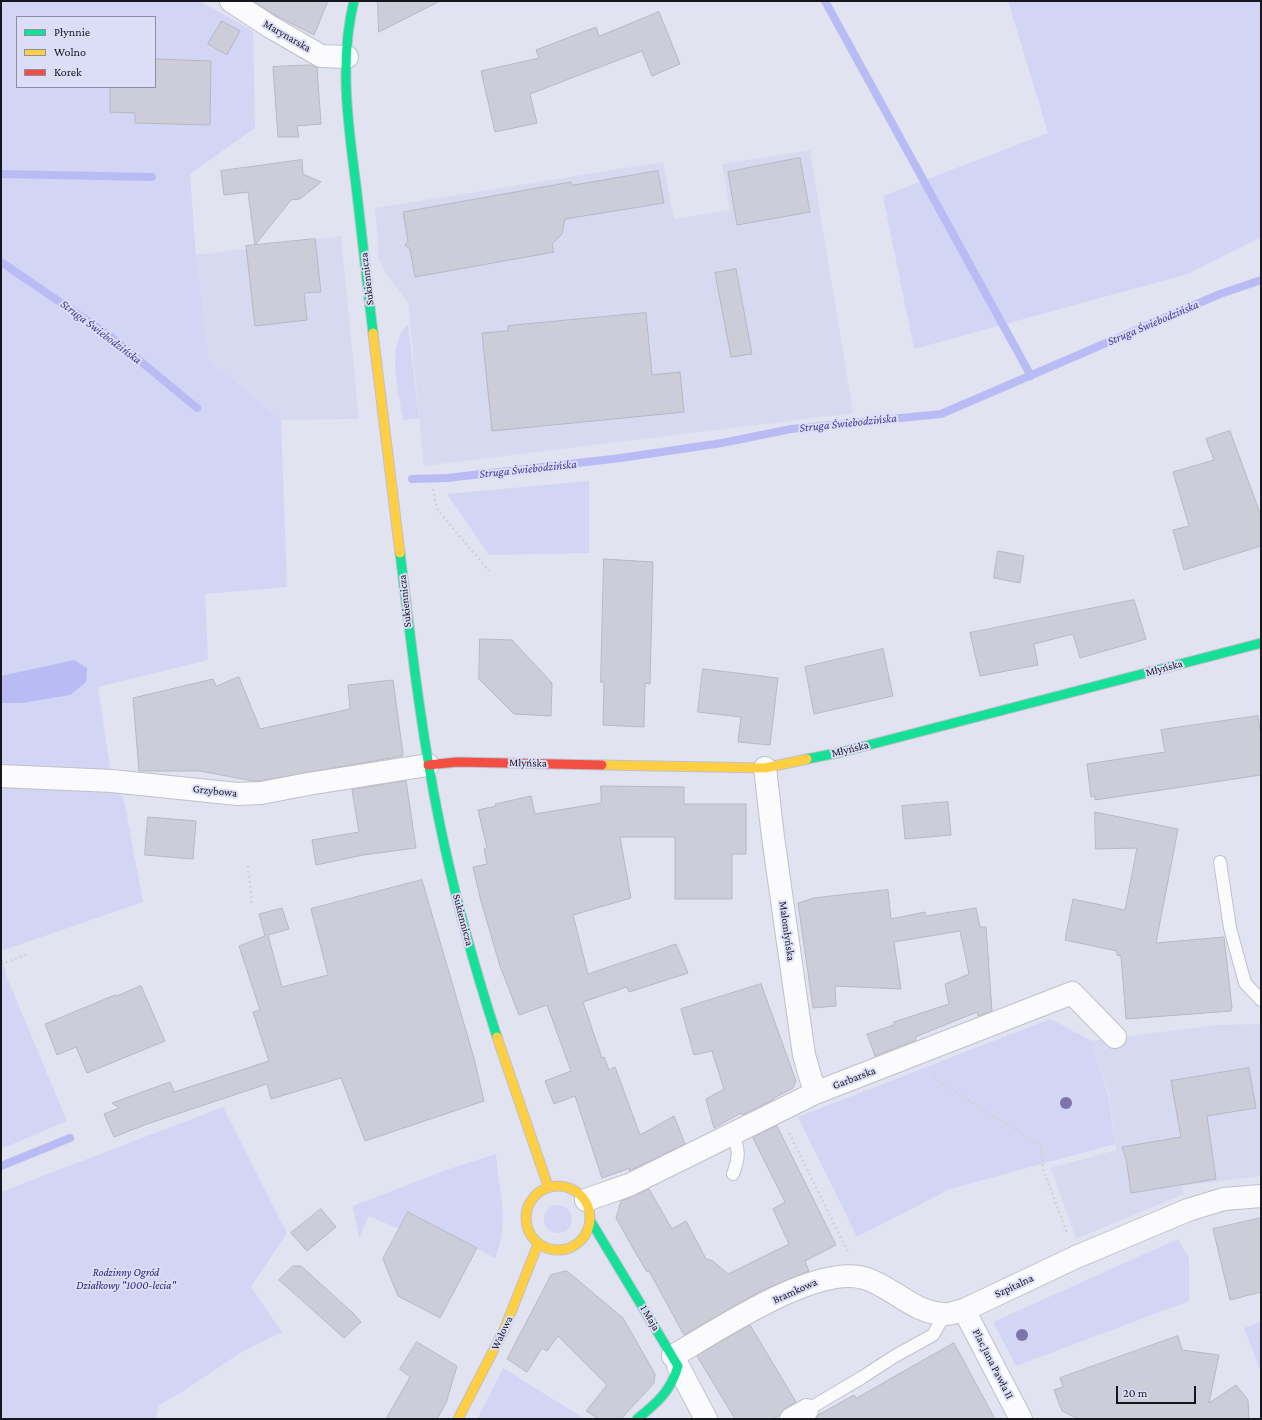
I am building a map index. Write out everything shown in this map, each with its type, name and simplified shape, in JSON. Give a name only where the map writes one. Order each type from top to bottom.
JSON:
[{"type":"street","name":"Marynarska","points":[[231,1],[269,26],[321,56],[347,57]]},
{"type":"street","name":"Sukiennicza","points":[[354,1],[348,38],[347,57],[347,88],[352,153],[407,623],[428,765],[446,851],[479,978],[515,1096],[548,1186]]},
{"type":"street","name":"Młyńska","points":[[428,765],[457,762],[765,768],[842,752],[1261,643]]},
{"type":"street","name":"Grzybowa","points":[[1,776],[112,781],[237,794],[261,794],[308,784],[428,765]]},
{"type":"street","name":"Małomłyńska","points":[[765,768],[804,1055],[815,1093]]},
{"type":"street","name":"Garbarska","points":[[588,1210],[629,1185],[815,1093],[1072,993],[1115,1037]]},
{"type":"street","points":[[561,1185],[572,1188],[588,1210],[589,1228],[584,1238],[565,1250],[555,1250],[538,1244],[530,1235],[526,1225],[525,1213],[528,1203],[538,1192],[548,1186],[561,1185]]},
{"type":"street","name":"Szpitalna","points":[[955,1312],[1076,1257],[1188,1210],[1224,1199],[1261,1196]]},
{"type":"street","name":"1 Maja","points":[[588,1210],[676,1361],[706,1419]]},
{"type":"street","name":"Wałowa","points":[[458,1419],[504,1330],[538,1244]]},
{"type":"street","name":"Bramkowa","points":[[676,1361],[758,1308],[808,1284],[828,1278],[846,1276],[863,1278],[877,1283],[915,1306],[928,1312],[955,1312]]},
{"type":"street","name":"Plac Jana Pawła II","points":[[955,1312],[1021,1419]]},
{"type":"street","points":[[637,1419],[662,1399],[674,1382],[676,1361]]},
{"type":"lane","points":[[1220,862],[1230,928],[1245,983],[1261,1000]]},
{"type":"lane","points":[[732,1134],[738,1146],[738,1162],[733,1174]]},
{"type":"lane","points":[[799,1414],[861,1378],[895,1356],[933,1335],[955,1312]]},
{"type":"path","points":[[433,489],[437,509],[489,572]]},
{"type":"path","points":[[248,866],[252,906]]},
{"type":"path","points":[[1,964],[28,954]]},
{"type":"path","points":[[924,1050],[935,1079],[1041,1146],[1043,1169],[1076,1257]]},
{"type":"path","points":[[778,1111],[840,1240]]},
{"type":"shaded area","points":[[810,150],[853,413],[424,466],[408,302],[385,273],[379,259],[375,208],[663,162],[674,219],[730,210],[722,164]]},
{"type":"shaded area","points":[[341,236],[359,419],[281,420],[209,359],[196,255]]},
{"type":"shaded area","points":[[1261,1024],[1261,1176],[1182,1186],[1184,1194],[1076,1239],[1051,1168],[1116,1150],[1110,1099],[1092,1041],[1217,1025]]},
{"type":"green space","points":[[1,1],[199,1],[253,31],[255,128],[190,174],[196,255],[209,359],[281,420],[287,587],[205,594],[208,660],[98,687],[112,781],[124,800],[143,902],[1,951]]},
{"type":"green space","points":[[1008,1],[1261,1],[1261,237],[1188,274],[914,349],[883,196],[1048,133]]},
{"type":"green space","points":[[408,324],[419,418],[403,420],[395,369],[395,356],[401,333]]},
{"type":"green space","points":[[589,481],[589,553],[489,555],[447,494]]},
{"type":"green space","points":[[1,951],[6,975],[67,1121],[1,1149]]},
{"type":"green space","points":[[1050,1019],[1092,1041],[1109,1099],[1115,1144],[950,1189],[857,1237],[798,1117]]},
{"type":"green space","name":"Rodzinny Ogród Działkowy \"1000-lecia\"","points":[[223,1107],[287,1233],[251,1287],[282,1332],[240,1353],[182,1392],[159,1405],[156,1419],[1,1419],[1,1192]]},
{"type":"green space","points":[[496,1154],[503,1219],[502,1232],[495,1258],[408,1212],[399,1229],[369,1216],[359,1238],[353,1206],[446,1170]]},
{"type":"green space","points":[[558,1205],[568,1209],[572,1219],[568,1229],[558,1233],[548,1229],[544,1219],[548,1209]]},
{"type":"green space","points":[[1178,1239],[1189,1258],[1189,1301],[1016,1366],[993,1322]]},
{"type":"green space","points":[[1261,1322],[1261,1372],[1244,1328]]},
{"type":"green space","points":[[503,1368],[585,1419],[477,1419]]},
{"type":"water","points":[[74,660],[87,668],[86,682],[70,695],[22,703],[1,703],[1,676]]},
{"type":"building","points":[[254,1],[328,1],[314,35],[273,14]]},
{"type":"building","points":[[378,1],[440,1],[379,32]]},
{"type":"building","points":[[659,12],[680,64],[652,76],[642,51],[530,94],[537,123],[495,132],[481,71],[539,58],[536,50],[596,27],[599,36]]},
{"type":"building","points":[[222,21],[240,31],[227,55],[208,44]]},
{"type":"building","points":[[156,59],[211,61],[210,125],[135,123],[135,113],[110,112],[110,88],[156,88]]},
{"type":"building","points":[[311,65],[317,68],[321,124],[297,126],[299,137],[278,137],[273,67]]},
{"type":"building","points":[[800,158],[810,212],[737,225],[728,172]]},
{"type":"building","points":[[302,160],[303,174],[321,182],[300,199],[291,200],[255,245],[248,192],[224,195],[221,171]]},
{"type":"building","points":[[658,171],[664,203],[565,219],[562,234],[552,244],[554,252],[415,277],[410,249],[405,245],[408,241],[403,212],[571,182],[572,185]]},
{"type":"building","points":[[315,239],[321,292],[304,293],[307,320],[255,326],[246,246]]},
{"type":"building","points":[[736,269],[752,354],[731,357],[715,273]]},
{"type":"building","points":[[646,313],[652,375],[680,372],[684,412],[492,431],[482,333],[508,331],[508,326]]},
{"type":"building","points":[[1230,431],[1261,516],[1261,546],[1184,570],[1173,530],[1189,526],[1173,472],[1214,460],[1206,439]]},
{"type":"building","points":[[998,551],[1024,556],[1020,583],[994,578]]},
{"type":"building","points":[[604,559],[653,562],[650,684],[645,683],[644,727],[603,725],[604,682],[601,682]]},
{"type":"building","points":[[1134,600],[1146,639],[1080,658],[1073,634],[1034,644],[1038,665],[980,676],[970,633]]},
{"type":"building","points":[[480,639],[512,640],[552,683],[551,716],[514,714],[479,679]]},
{"type":"building","points":[[883,649],[893,696],[814,714],[805,667]]},
{"type":"building","points":[[703,669],[778,678],[770,745],[738,742],[741,717],[698,712]]},
{"type":"building","points":[[239,677],[260,729],[350,709],[348,685],[393,680],[403,754],[402,756],[260,781],[200,771],[139,771],[133,698],[213,679],[216,686]]},
{"type":"building","points":[[1258,716],[1261,737],[1261,775],[1095,800],[1095,796],[1091,797],[1087,764],[1165,752],[1161,730]]},
{"type":"building","points":[[406,781],[416,848],[363,855],[316,865],[312,840],[359,832],[352,790]]},
{"type":"building","points":[[601,786],[684,787],[684,804],[746,804],[746,854],[732,854],[732,899],[675,899],[675,837],[620,837],[631,898],[573,915],[588,974],[676,944],[688,973],[629,992],[627,987],[583,1002],[602,1058],[604,1057],[609,1070],[615,1067],[640,1135],[674,1116],[685,1144],[629,1171],[630,1168],[602,1178],[575,1096],[554,1104],[545,1081],[571,1071],[547,1005],[519,1015],[500,966],[481,901],[473,867],[487,864],[484,849],[487,848],[478,810],[496,806],[495,804],[531,796],[535,814],[601,803]]},
{"type":"building","points":[[948,802],[951,835],[905,839],[902,806]]},
{"type":"building","points":[[1095,812],[1178,829],[1156,943],[1224,937],[1232,1008],[1231,1011],[1126,1019],[1121,956],[1117,955],[1117,951],[1065,940],[1073,899],[1125,910],[1137,848],[1096,849]]},
{"type":"building","points":[[148,817],[196,821],[193,859],[145,855]]},
{"type":"building","points":[[422,880],[474,1058],[484,1101],[365,1141],[341,1078],[271,1099],[267,1084],[147,1124],[114,1137],[104,1114],[119,1108],[112,1103],[170,1082],[174,1092],[269,1061],[253,1012],[260,1010],[239,946],[265,936],[259,914],[282,908],[289,929],[268,935],[282,987],[328,975],[311,909]]},
{"type":"building","points":[[888,890],[891,919],[925,912],[926,916],[976,908],[980,927],[986,927],[992,1011],[978,1016],[977,1012],[915,1037],[916,1040],[875,1056],[867,1034],[894,1025],[894,1022],[949,1004],[945,984],[969,974],[960,931],[894,942],[901,989],[835,986],[836,1006],[813,1008],[798,903],[814,898]]},
{"type":"building","points":[[761,984],[796,1081],[793,1088],[774,1098],[773,1100],[742,1115],[741,1113],[714,1128],[706,1099],[724,1089],[712,1051],[694,1055],[681,1009]]},
{"type":"building","points":[[141,986],[165,1041],[87,1073],[76,1047],[57,1055],[45,1024],[115,995],[116,996]]},
{"type":"building","points":[[1249,1068],[1256,1108],[1207,1116],[1216,1179],[1131,1193],[1126,1158],[1122,1147],[1181,1137],[1171,1081]]},
{"type":"building","points":[[777,1126],[836,1245],[805,1261],[809,1271],[761,1291],[684,1335],[649,1271],[647,1272],[616,1218],[621,1201],[649,1189],[672,1229],[686,1221],[706,1259],[713,1261],[728,1274],[789,1244],[773,1209],[785,1202],[753,1138]]},
{"type":"building","points":[[321,1209],[336,1227],[307,1251],[291,1233]]},
{"type":"building","points":[[408,1212],[477,1248],[440,1318],[398,1296],[383,1259]]},
{"type":"building","points":[[1261,1218],[1261,1292],[1230,1300],[1213,1229]]},
{"type":"building","points":[[293,1266],[301,1266],[361,1322],[344,1338],[279,1280]]},
{"type":"building","points":[[567,1271],[623,1318],[655,1374],[654,1383],[621,1419],[599,1419],[586,1411],[607,1385],[558,1336],[547,1351],[542,1348],[527,1372],[507,1359],[551,1275]]},
{"type":"building","points":[[750,1325],[796,1402],[785,1408],[780,1415],[773,1419],[735,1419],[697,1356]]},
{"type":"building","points":[[1178,1336],[1182,1350],[1219,1355],[1209,1403],[1236,1385],[1248,1400],[1249,1419],[1078,1419],[1062,1411],[1054,1390],[1063,1387],[1060,1378]]},
{"type":"building","points":[[417,1342],[457,1366],[446,1403],[437,1419],[386,1419],[410,1377],[400,1369]]},
{"type":"building","points":[[954,1343],[995,1419],[815,1419],[818,1415],[854,1395],[856,1398]]},
{"type":"waterway","points":[[825,1],[1031,376]]},
{"type":"waterway","points":[[1,174],[152,177]]},
{"type":"waterway","name":"Struga Świebodzińska","points":[[1,262],[110,336],[197,408]]},
{"type":"waterway","name":"Struga Świebodzińska","points":[[412,479],[447,478],[621,458],[722,443],[791,429],[941,414],[1220,294],[1261,280]]},
{"type":"waterway","points":[[1,1166],[70,1138]]},
{"type":"traffic: fast","points":[[354,1],[349,24],[347,46],[346,93],[373,333]]},
{"type":"traffic: fast","points":[[400,553],[412,653],[439,820],[465,930],[497,1037]]},
{"type":"traffic: fast","points":[[807,759],[842,752],[1261,643]]},
{"type":"traffic: fast","points":[[590,1220],[678,1366],[667,1390],[637,1419]]},
{"type":"traffic: slow","points":[[373,333],[400,553]]},
{"type":"traffic: slow","points":[[602,765],[765,768],[807,759]]},
{"type":"traffic: slow","points":[[497,1037],[548,1186]]},
{"type":"traffic: slow","points":[[552,1186],[564,1186],[581,1195],[588,1206],[590,1218],[588,1230],[581,1241],[564,1250],[552,1250],[540,1245],[531,1236],[526,1224],[526,1212],[531,1200],[540,1191],[552,1186]]},
{"type":"traffic: slow","points":[[458,1419],[504,1330],[538,1244]]},
{"type":"traffic: jam","points":[[428,765],[457,762],[602,765]]}]
